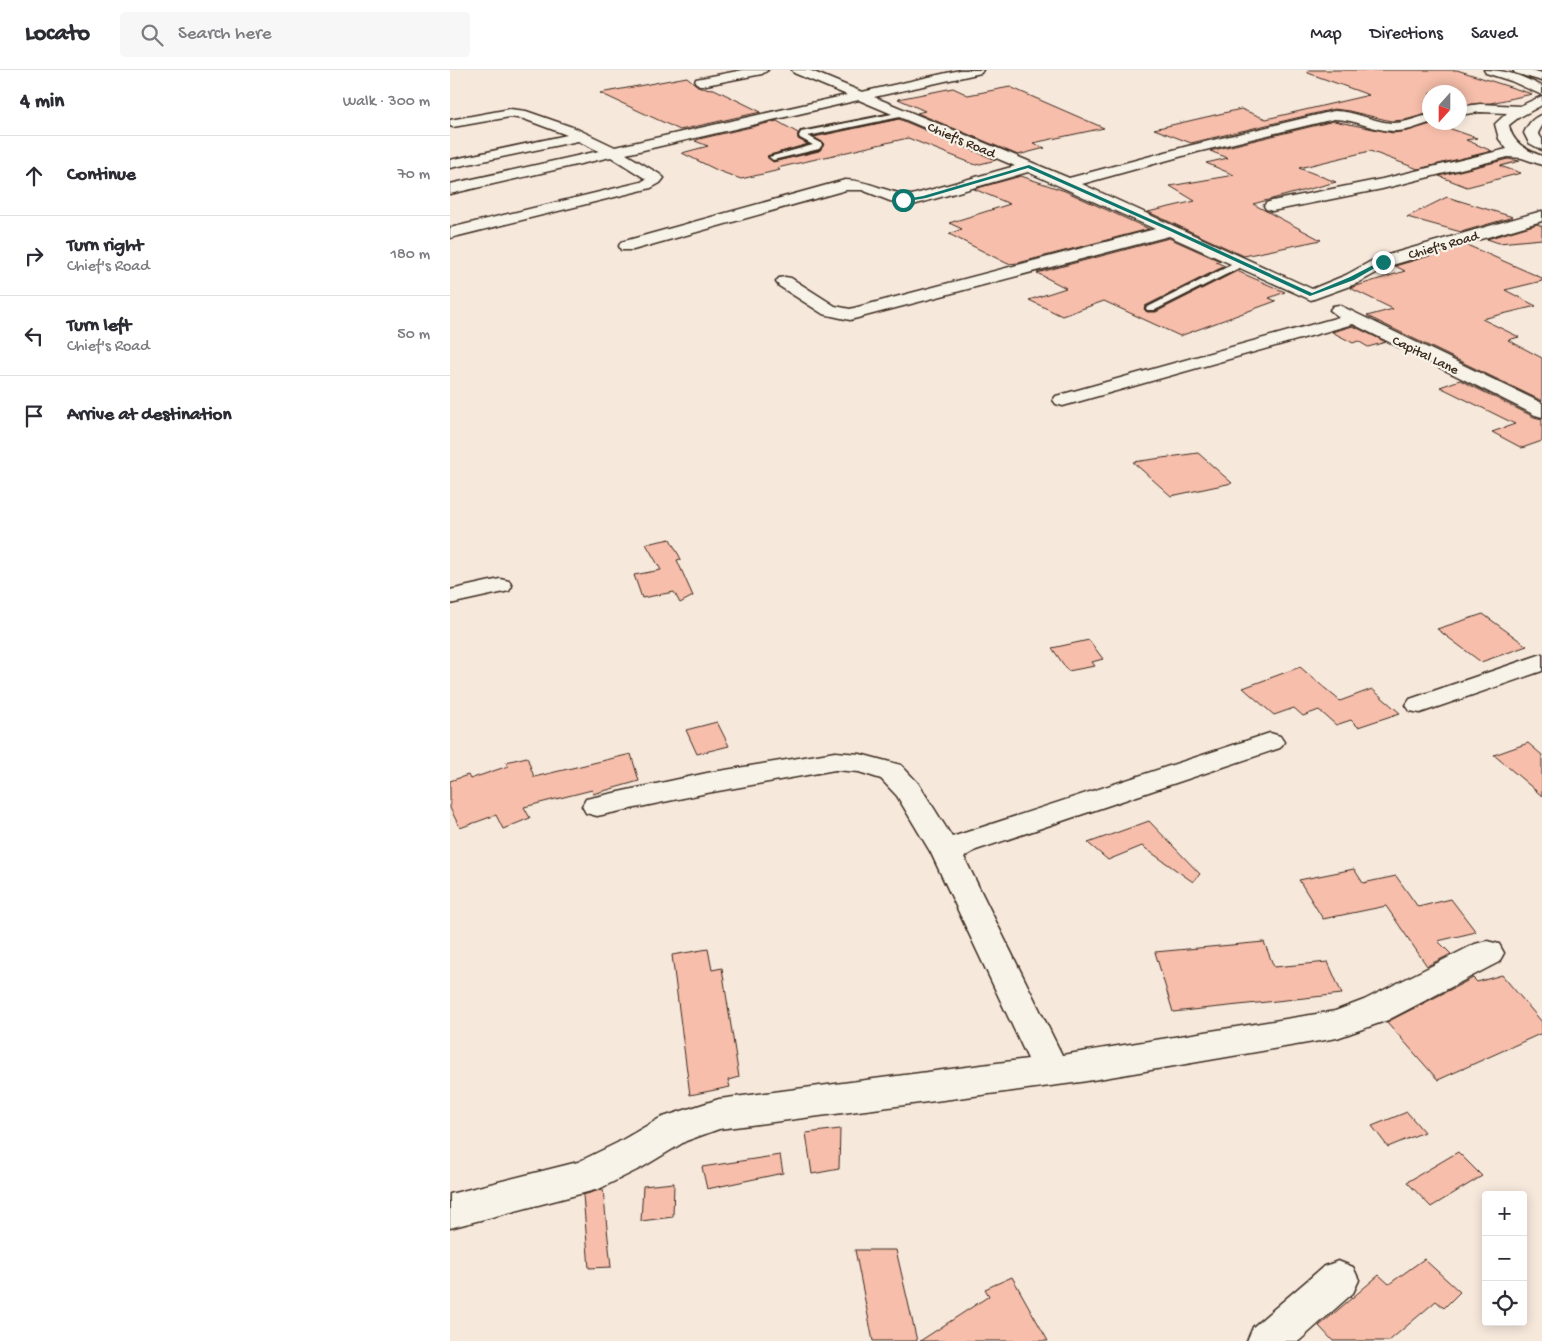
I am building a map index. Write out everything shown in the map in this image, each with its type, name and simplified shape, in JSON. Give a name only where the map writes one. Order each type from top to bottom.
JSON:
[{"type":"main road","points":[[702,82],[762,70]]},
{"type":"main road","points":[[450,188],[977,70]]},
{"type":"main road","points":[[1490,70],[1515,78],[1542,91]]},
{"type":"main road","points":[[804,73],[829,72]]},
{"type":"main road","name":"Chief's Road","points":[[804,73],[1068,183],[1312,295],[1383,262],[1542,216]]},
{"type":"main road","points":[[1542,100],[1506,119],[1502,124],[1502,133],[1508,143],[1523,154],[1542,161]]},
{"type":"main road","points":[[1467,110],[1480,108],[1523,110]]},
{"type":"main road","points":[[450,233],[637,187],[656,178],[611,151],[580,136],[518,113],[453,123]]},
{"type":"main road","points":[[1068,183],[1193,149],[1334,114],[1355,115],[1381,125],[1394,127],[1422,121]]},
{"type":"main road","points":[[1539,123],[1531,133],[1534,140],[1542,146]]},
{"type":"main road","points":[[450,164],[580,136]]},
{"type":"main road","points":[[1272,206],[1382,184],[1499,155],[1523,154]]},
{"type":"main road","points":[[627,246],[845,185],[862,185],[894,198],[913,200],[1029,167]]},
{"type":"main road","points":[[785,282],[829,310],[850,315],[1172,230]]},
{"type":"main road","name":"Capital Lane","points":[[1312,295],[1542,411]]},
{"type":"main road","points":[[1063,400],[1355,318]]},
{"type":"main road","points":[[450,597],[500,586]]},
{"type":"main road","points":[[1420,705],[1542,662]]},
{"type":"main road","points":[[946,853],[965,843],[1270,742]]},
{"type":"main road","points":[[597,806],[707,783],[835,762],[860,763],[882,768],[899,779],[908,790],[946,853],[1052,1071]]},
{"type":"main road","points":[[450,1211],[585,1177],[630,1155],[673,1130],[719,1114],[1052,1071],[1336,1024],[1376,1010],[1487,954]]},
{"type":"main road","points":[[1268,1341],[1338,1280]]},
{"type":"lane","points":[[773,157],[818,145],[803,136],[804,134],[902,114]]},
{"type":"lane","points":[[1151,308],[1241,263]]},
{"type":"building","points":[[1308,70],[1457,70],[1532,94],[1491,103],[1467,105],[1467,85],[1422,85],[1422,115],[1405,120],[1391,121],[1334,109],[1191,143],[1154,129],[1241,109],[1266,119],[1369,95],[1308,73]]},
{"type":"building","points":[[687,77],[700,88],[714,89],[761,112],[680,130],[600,93]]},
{"type":"building","points":[[1010,87],[1104,128],[1033,143],[1045,148],[1018,155],[917,113],[925,111],[898,99],[953,88],[968,95]]},
{"type":"building","points":[[899,119],[996,160],[976,165],[908,138],[777,168],[780,170],[741,179],[719,171],[682,153],[708,146],[695,141],[699,139],[777,121],[798,133],[798,139],[808,144],[767,156],[773,162],[819,151],[824,144],[814,137]]},
{"type":"building","points":[[1334,121],[1393,133],[1422,127],[1422,130],[1454,130],[1477,138],[1466,140],[1492,151],[1418,169],[1370,151],[1299,168],[1336,182],[1253,204],[1321,240],[1244,256],[1148,212],[1195,201],[1170,186],[1234,175],[1206,163],[1228,158],[1210,151]]},
{"type":"building","points":[[1508,159],[1520,161],[1500,166],[1521,173],[1467,187],[1439,176]]},
{"type":"building","points":[[1021,176],[1065,191],[1149,229],[1008,264],[949,234],[962,229],[949,223],[1010,204],[974,189]]},
{"type":"building","points":[[1447,197],[1513,217],[1461,232],[1407,217]]},
{"type":"building","points":[[1537,224],[1542,226],[1542,239],[1499,243],[1487,239]]},
{"type":"building","points":[[1169,238],[1220,261],[1216,262],[1225,266],[1145,306],[1144,309],[1147,312],[1156,312],[1237,271],[1285,292],[1269,298],[1276,301],[1180,336],[1104,301],[1062,316],[1029,300],[1066,288],[1037,273]]},
{"type":"building","points":[[1467,245],[1542,278],[1542,281],[1505,290],[1536,306],[1482,319],[1519,337],[1508,340],[1542,358],[1542,401],[1367,316],[1393,309],[1350,288],[1405,271],[1395,266]]},
{"type":"building","points":[[1353,326],[1386,342],[1368,347],[1358,341],[1353,343],[1332,332]]},
{"type":"building","points":[[1460,380],[1534,417],[1542,419],[1542,441],[1522,448],[1492,432],[1515,424],[1440,387]]},
{"type":"building","points":[[1198,453],[1232,483],[1171,496],[1133,462]]},
{"type":"building","points":[[670,539],[681,559],[677,560],[693,596],[680,603],[674,592],[642,598],[634,575],[661,570],[646,544]]},
{"type":"building","points":[[1483,614],[1527,646],[1481,662],[1437,629]]},
{"type":"building","points":[[1089,640],[1103,659],[1092,662],[1095,666],[1068,671],[1052,648]]},
{"type":"building","points":[[1300,667],[1340,701],[1372,689],[1400,713],[1358,727],[1351,720],[1336,725],[1319,710],[1303,716],[1294,708],[1274,715],[1243,688]]},
{"type":"building","points":[[717,722],[729,746],[697,754],[686,730]]},
{"type":"building","points":[[1528,743],[1542,755],[1542,796],[1494,755]]},
{"type":"building","points":[[631,754],[639,781],[593,794],[592,790],[524,807],[530,818],[503,829],[496,815],[460,828],[450,808],[450,781],[468,775],[470,779],[508,766],[506,762],[527,757],[534,777]]},
{"type":"building","points":[[1149,821],[1200,874],[1193,882],[1142,846],[1108,860],[1088,843]]},
{"type":"building","points":[[1354,869],[1363,883],[1396,876],[1418,907],[1451,899],[1476,932],[1438,941],[1451,954],[1427,966],[1386,906],[1323,919],[1299,880]]},
{"type":"building","points":[[1264,942],[1274,967],[1328,962],[1342,994],[1173,1012],[1155,952]]},
{"type":"building","points":[[708,949],[712,970],[722,968],[739,1077],[728,1080],[730,1087],[690,1095],[672,955]]},
{"type":"building","points":[[1502,975],[1542,1022],[1542,1033],[1438,1080],[1387,1022],[1473,978],[1477,982]]},
{"type":"building","points":[[1407,1112],[1424,1132],[1388,1147],[1372,1126]]},
{"type":"building","points":[[840,1129],[839,1169],[812,1174],[806,1133]]},
{"type":"building","points":[[1458,1152],[1482,1176],[1431,1207],[1407,1182]]},
{"type":"building","points":[[780,1155],[783,1173],[707,1189],[702,1167]]},
{"type":"building","points":[[674,1183],[673,1217],[641,1221],[643,1186]]},
{"type":"building","points":[[603,1189],[611,1267],[589,1268],[583,1195]]},
{"type":"building","points":[[855,1250],[896,1250],[917,1341],[873,1341]]},
{"type":"building","points":[[1424,1259],[1460,1292],[1444,1308],[1436,1301],[1389,1341],[1333,1341],[1319,1326],[1379,1275],[1389,1284]]},
{"type":"building","points":[[1012,1277],[1048,1341],[920,1341],[989,1296],[985,1289]]},
{"type":"route","points":[[903,200],[913,200],[1029,167],[1172,230],[1312,295],[1336,286],[1383,262]]}]
